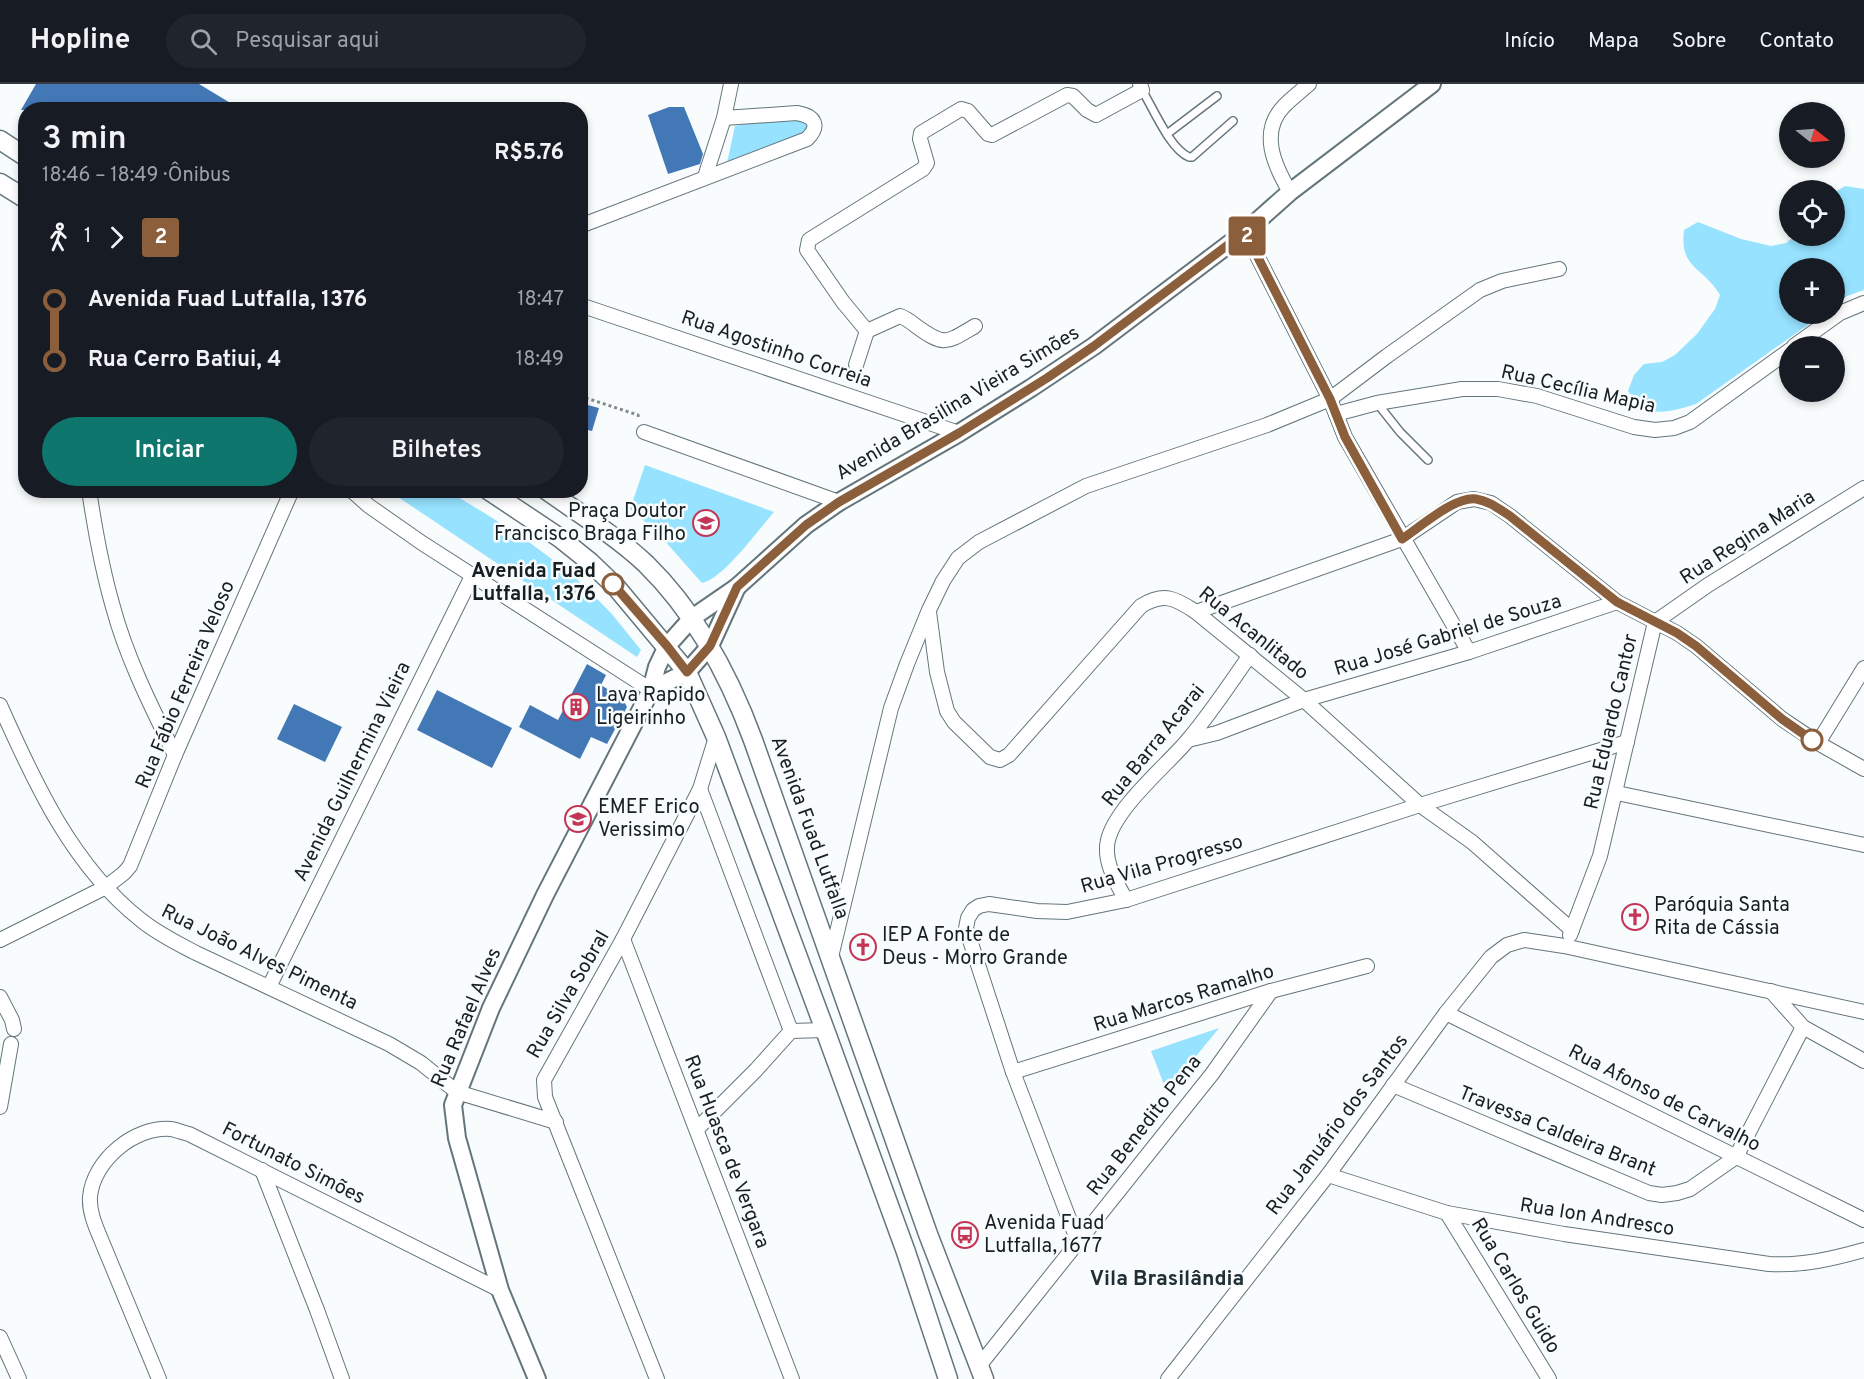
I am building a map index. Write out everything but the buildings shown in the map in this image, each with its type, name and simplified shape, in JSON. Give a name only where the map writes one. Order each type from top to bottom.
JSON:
[{"type":"main road","points":[[0,140],[18,152]]},
{"type":"main road","points":[[0,183],[18,195]]},
{"type":"main road","points":[[500,498],[561,538],[590,562],[616,587],[687,672],[716,737],[825,1030],[948,1379]]},
{"type":"main road","name":"Avenida Fuad Lutfalla","points":[[557,498],[614,538],[646,565],[692,618],[710,646],[743,713],[926,1227],[982,1372]]},
{"type":"main road","points":[[916,1285],[930,1279],[947,1283]]},
{"type":"street","points":[[705,177],[731,84]]},
{"type":"street","points":[[1290,192],[1277,171],[1270,133],[1278,113],[1309,84]]},
{"type":"street","name":"Avenida Brasilina Vieira Simões","points":[[651,690],[657,667],[667,646],[692,618],[737,587],[806,525],[839,502],[959,433],[1094,346],[1245,232],[1290,192],[1432,84]]},
{"type":"street","points":[[867,331],[843,302],[807,250],[807,243],[923,169],[927,163],[920,139],[923,131],[965,109],[988,134],[996,135],[1067,95],[1073,96],[1087,110],[1096,115],[1141,87]]},
{"type":"street","points":[[588,223],[807,139],[813,133],[815,126],[808,115],[797,113],[723,118]]},
{"type":"street","points":[[1245,232],[1330,399],[1345,437],[1469,652]]},
{"type":"street","points":[[831,957],[891,708],[929,610],[943,580],[958,558],[979,542],[1086,486],[1267,425],[1330,399],[1480,290],[1502,281],[1559,269]]},
{"type":"street","points":[[1808,336],[1840,313],[1864,303]]},
{"type":"street","name":"Rua Agostinho Correia","points":[[588,308],[959,433]]},
{"type":"street","points":[[856,365],[867,331],[900,316],[940,341],[953,339],[975,326]]},
{"type":"street","name":"Rua Cecília Mapia","points":[[1336,414],[1377,403],[1461,389],[1498,389],[1537,396],[1634,427],[1655,430],[1674,428],[1690,422],[1779,358]]},
{"type":"street","points":[[644,432],[839,502]]},
{"type":"street","name":"Rua Regina Maria","points":[[1655,622],[1708,585],[1864,488]]},
{"type":"street","points":[[90,498],[97,540],[113,609],[141,684],[175,755]]},
{"type":"street","name":"Rua Fábio Ferreira Veloso","points":[[0,940],[106,887],[130,866],[175,755],[288,498]]},
{"type":"street","points":[[362,498],[422,543],[651,690]]},
{"type":"street","name":"Rua Eduardo Cantor","points":[[1196,612],[1402,539],[1457,502],[1474,499],[1491,503],[1617,602],[1655,622],[1617,793],[1600,856],[1564,946]]},
{"type":"street","name":"Avenida Guilhermina Vieira","points":[[269,987],[473,574]]},
{"type":"street","name":"Avenida Brasilina Vieira Simões","points":[[651,690],[687,672],[710,646],[737,587]]},
{"type":"street","name":"Rua Acanlitado","points":[[929,610],[937,672],[947,711],[954,722],[990,757],[1000,760],[1010,756],[1141,606],[1153,599],[1166,597],[1179,600],[1304,700],[1420,805],[1472,842],[1572,930]]},
{"type":"street","name":"Rua José Gabriel de Souza","points":[[1188,740],[1217,733],[1304,700],[1469,652],[1617,602]]},
{"type":"street","points":[[1655,622],[1696,646],[1782,719],[1818,744],[1864,769]]},
{"type":"street","name":"Rua Barra Acarai","points":[[1126,900],[1107,860],[1108,840],[1117,819],[1188,740],[1250,656]]},
{"type":"street","points":[[1818,744],[1864,668]]},
{"type":"street","name":"Rua Rafael Alves","points":[[537,1379],[500,1290],[457,1138],[453,1105],[491,1008],[545,896],[651,690]]},
{"type":"street","name":"Rua João Alves Pimenta","points":[[0,705],[45,800],[72,844],[106,887],[140,920],[165,937],[389,1044],[421,1063],[457,1092]]},
{"type":"street","name":"Rua Silva Sobral","points":[[657,1379],[543,1088],[544,1080],[623,939],[700,789],[716,737]]},
{"type":"street","name":"Rua Vila Progresso","points":[[1078,1242],[1013,1072],[966,928],[973,910],[989,904],[1036,911],[1067,912],[1126,900],[1420,805],[1627,742]]},
{"type":"street","points":[[700,789],[792,1031]]},
{"type":"street","points":[[1617,793],[1864,845]]},
{"type":"street","name":"Rua Huasca de Vergara","points":[[623,939],[792,1379]]},
{"type":"street","name":"Rua Januário dos Santos","points":[[1168,1379],[1328,1175],[1446,1013],[1491,957],[1507,945],[1524,940],[1564,946],[1864,1012]]},
{"type":"street","name":"Rua Marcos Ramalho","points":[[1013,1072],[1271,992],[1367,966]]},
{"type":"street","points":[[1771,991],[1803,1028],[1864,1061]]},
{"type":"street","name":"Rua Benedito Pena","points":[[982,1372],[1078,1242],[1212,1074],[1271,992]]},
{"type":"street","points":[[0,997],[14,1029]]},
{"type":"street","name":"Rua Afonso de Carvalho","points":[[1446,1013],[1864,1220]]},
{"type":"street","points":[[1736,1157],[1803,1028]]},
{"type":"street","points":[[697,1129],[792,1031],[825,1030]]},
{"type":"street","points":[[0,1107],[11,1044]]},
{"type":"street","name":"Travessa Caldeira Brant","points":[[1393,1084],[1649,1193],[1670,1194],[1690,1189],[1736,1157]]},
{"type":"street","points":[[457,1092],[556,1122]]},
{"type":"street","name":"Fortunato Simões","points":[[159,1379],[100,1237],[92,1215],[90,1198],[93,1182],[101,1166],[115,1151],[134,1138],[155,1131],[171,1130],[189,1134],[500,1290]]},
{"type":"street","points":[[262,1170],[342,1379]]},
{"type":"street","name":"Rua Ion Andresco","points":[[1328,1175],[1447,1213],[1564,1234],[1768,1264],[1791,1265],[1831,1259],[1864,1250]]},
{"type":"street","name":"Rua Carlos Guido","points":[[1447,1213],[1549,1379]]},
{"type":"street","points":[[0,1336],[19,1379]]},
{"type":"lane","points":[[1141,87],[1167,134],[1181,153],[1189,157],[1233,121]]},
{"type":"lane","points":[[1167,134],[1217,96]]},
{"type":"lane","points":[[1377,403],[1400,432],[1428,460]]},
{"type":"path","points":[[588,399],[638,415],[644,432]]},
{"type":"shaded area","points":[[790,115],[805,118],[809,127],[807,134],[727,163],[735,126]]},
{"type":"shaded area","points":[[1845,186],[1864,189],[1864,290],[1845,298],[1845,258],[1779,258],[1779,324],[1809,324],[1792,336],[1779,336],[1779,345],[1696,404],[1661,412],[1641,407],[1628,391],[1634,375],[1644,364],[1662,362],[1675,355],[1697,334],[1715,309],[1720,295],[1694,267],[1685,253],[1684,230],[1698,222],[1741,239],[1771,246],[1845,246]]},
{"type":"shaded area","name":"Praça Doutor Francisco Braga Filho","points":[[645,465],[774,512],[730,564],[710,580],[702,583],[656,531],[630,509]]},
{"type":"shaded area","points":[[399,498],[460,498],[522,537],[572,574],[611,613],[641,650],[637,657]]},
{"type":"shaded area","points":[[1219,1028],[1167,1092],[1151,1051]]},
{"type":"bus line","name":"2","points":[[613,584],[687,672],[710,646],[737,587],[806,525],[839,502],[959,433],[1047,378],[1094,346],[1245,232],[1330,399],[1345,437],[1402,539],[1457,502],[1474,499],[1491,503],[1617,602],[1677,633],[1696,646],[1782,719],[1812,740]]},
{"type":"place","name":"Praça Doutor Francisco Braga Filho","points":[[706,523]]},
{"type":"place","name":"Avenida Fuad Lutfalla, 1376","points":[[613,584]]},
{"type":"place","name":"Lava Rapido Ligeirinho","points":[[576,707]]},
{"type":"place","name":"EMEF Erico Verissimo","points":[[578,819]]},
{"type":"place","name":"Paróquia Santa Rita de Cássia","points":[[1635,917]]},
{"type":"place","name":"IEP A Fonte de Deus - Morro Grande","points":[[863,947]]},
{"type":"place","name":"Avenida Fuad Lutfalla, 1677","points":[[965,1235]]},
{"type":"district","name":"Vila Brasilândia","points":[[1167,1279]]}]
